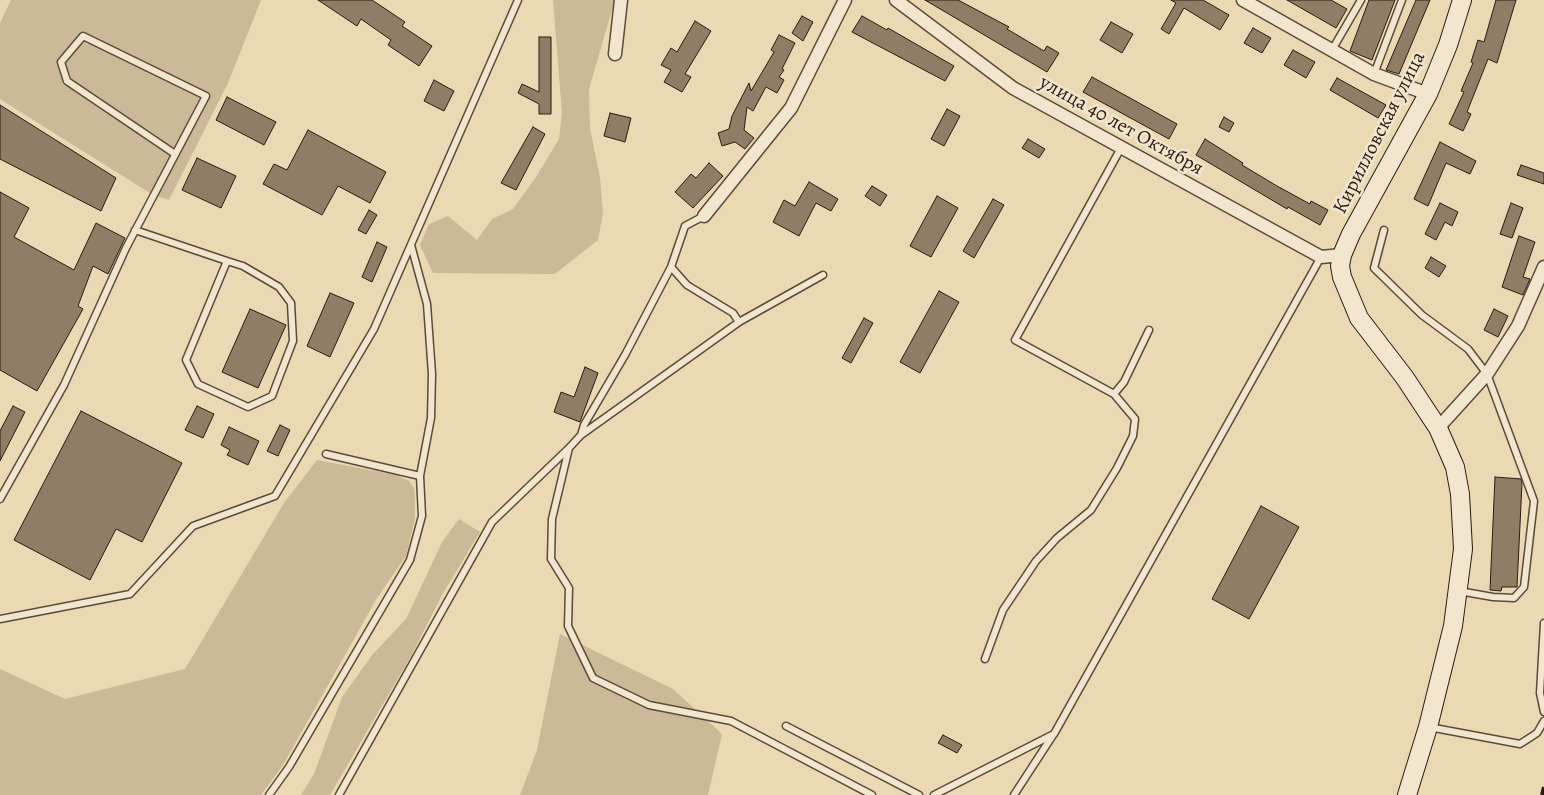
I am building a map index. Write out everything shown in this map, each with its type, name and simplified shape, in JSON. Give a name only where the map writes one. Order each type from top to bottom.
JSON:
[{"type":"main road","name":"Кирилловская улица","points":[[1342,255],[1351,234],[1428,94],[1448,45],[1462,0]]},
{"type":"main road","points":[[1342,255],[1342,277],[1360,318],[1405,378],[1438,428],[1454,467],[1460,494],[1463,549],[1454,626],[1428,727],[1407,795]]},
{"type":"street","points":[[615,54],[621,0]]},
{"type":"street","points":[[704,216],[791,108],[845,0]]},
{"type":"street","name":"улица 40 лет Октября","points":[[896,0],[1014,88],[1322,257]]},
{"type":"street","points":[[1243,0],[1374,74],[1428,94]]},
{"type":"street","points":[[1322,257],[1342,255]]},
{"type":"street","points":[[1438,428],[1487,374],[1518,326],[1544,267]]},
{"type":"lane","points":[[0,619],[130,594],[193,526],[276,496],[374,328],[518,0]]},
{"type":"lane","points":[[1332,50],[1361,0]]},
{"type":"lane","points":[[1374,74],[1402,0]]},
{"type":"lane","points":[[0,499],[64,385],[136,230],[206,96],[83,36],[62,62],[67,81],[175,154]]},
{"type":"lane","points":[[985,659],[1004,610],[1036,561],[1057,538],[1091,510],[1117,468],[1133,436],[1135,419],[1114,394],[1015,340],[1121,148]]},
{"type":"lane","points":[[581,435],[584,425],[625,355],[671,267],[685,226],[704,216]]},
{"type":"lane","points":[[136,230],[243,266],[279,286],[291,303],[293,341],[272,396],[248,407],[198,384],[186,360],[227,261]]},
{"type":"lane","points":[[1384,230],[1374,268],[1422,315],[1468,349],[1487,374],[1534,501],[1524,587],[1514,598],[1493,598],[1459,591]]},
{"type":"lane","points":[[269,795],[289,766],[410,560],[422,516],[420,476],[431,418],[432,374],[428,304],[411,245]]},
{"type":"lane","points":[[1014,795],[1054,734],[1322,257]]},
{"type":"lane","points":[[671,267],[687,285],[733,313],[739,322]]},
{"type":"lane","points":[[339,795],[492,522],[581,435],[739,322],[823,276]]},
{"type":"lane","points":[[1114,394],[1124,382],[1150,330]]},
{"type":"lane","points":[[569,448],[552,519],[551,559],[569,588],[568,626],[593,678],[648,705],[731,720],[872,795]]},
{"type":"lane","points":[[326,454],[420,476]]},
{"type":"lane","points":[[1544,623],[1540,693],[1544,712]]},
{"type":"lane","points":[[1428,727],[1520,744],[1536,733],[1544,721]]},
{"type":"lane","points":[[786,726],[919,795]]},
{"type":"lane","points":[[934,795],[1054,734]]},
{"type":"shaded area","points":[[11,0],[261,0],[228,83],[169,200],[153,195],[0,99],[0,23]]},
{"type":"shaded area","points":[[553,0],[615,0],[589,89],[590,129],[600,177],[603,213],[598,240],[555,274],[433,273],[420,245],[429,224],[448,216],[477,240],[492,219],[513,209],[536,177],[559,139],[562,113]]},
{"type":"shaded area","points":[[317,460],[396,475],[409,481],[414,488],[415,519],[406,556],[377,598],[283,765],[261,795],[0,795],[0,669],[65,699],[185,669],[284,503]]},
{"type":"shaded area","points":[[459,519],[480,532],[442,595],[411,656],[330,795],[301,795],[314,774],[342,697],[373,654],[406,619],[442,542]]},
{"type":"shaded area","points":[[560,634],[673,689],[722,734],[708,795],[520,795],[537,750]]},
{"type":"building","points":[[318,0],[372,0],[405,22],[402,26],[432,46],[419,66],[388,45],[391,40],[361,19],[357,26]]},
{"type":"building","points":[[925,0],[958,0],[1009,27],[1007,29],[1044,51],[1047,46],[1059,53],[1047,72]]},
{"type":"building","points":[[1171,0],[1203,0],[1229,15],[1220,30],[1184,8],[1169,34],[1161,29],[1176,3]]},
{"type":"building","points":[[1287,0],[1331,0],[1347,9],[1336,28]]},
{"type":"building","points":[[1369,0],[1395,0],[1372,60],[1350,51]]},
{"type":"building","points":[[1416,0],[1430,0],[1399,74],[1386,70]]},
{"type":"building","points":[[1496,0],[1516,0],[1497,63],[1488,59],[1467,112],[1471,114],[1463,131],[1449,124],[1464,92],[1461,91],[1473,63],[1471,62],[1478,40],[1484,42]]},
{"type":"building","points":[[802,16],[813,22],[803,41],[792,33]]},
{"type":"building","points":[[862,16],[887,30],[888,28],[954,66],[945,81],[852,32]]},
{"type":"building","points":[[695,21],[711,31],[685,74],[691,77],[682,92],[664,82],[671,70],[661,65],[671,48],[677,52]]},
{"type":"building","points":[[1111,22],[1133,34],[1122,53],[1100,40]]},
{"type":"building","points":[[1253,28],[1271,38],[1262,53],[1244,43]]},
{"type":"building","points":[[779,35],[795,43],[782,69],[784,70],[779,77],[784,80],[777,93],[766,87],[753,111],[747,107],[744,130],[754,138],[745,149],[735,142],[722,146],[718,133],[729,129],[732,116],[749,83],[751,91],[774,52],[771,50]]},
{"type":"building","points":[[539,37],[551,37],[551,114],[539,114],[539,104],[518,93],[522,84],[539,92]]},
{"type":"building","points":[[1293,50],[1315,62],[1306,78],[1284,65]]},
{"type":"building","points":[[1092,77],[1177,124],[1169,139],[1083,92]]},
{"type":"building","points":[[1337,78],[1386,105],[1378,118],[1330,90]]},
{"type":"building","points":[[434,80],[454,91],[444,111],[424,101]]},
{"type":"building","points":[[227,97],[276,122],[264,145],[216,120]]},
{"type":"building","points":[[0,105],[116,178],[101,211],[0,159]]},
{"type":"building","points":[[947,109],[960,116],[944,146],[931,139]]},
{"type":"building","points":[[610,113],[631,118],[625,142],[604,136]]},
{"type":"building","points":[[1224,117],[1234,123],[1229,132],[1219,127]]},
{"type":"building","points":[[533,127],[545,134],[516,190],[501,183]]},
{"type":"building","points":[[308,130],[386,172],[370,203],[338,186],[322,215],[263,184],[274,164],[287,170]]},
{"type":"building","points":[[1028,139],[1045,149],[1039,158],[1022,148]]},
{"type":"building","points":[[1205,139],[1243,163],[1242,165],[1277,186],[1310,204],[1311,201],[1328,210],[1320,225],[1288,207],[1287,209],[1196,155]]},
{"type":"building","points":[[1440,142],[1476,161],[1470,174],[1446,163],[1428,206],[1414,199]]},
{"type":"building","points":[[197,158],[236,176],[221,208],[182,190]]},
{"type":"building","points":[[709,163],[723,176],[693,208],[675,192],[691,174],[696,178]]},
{"type":"building","points":[[1521,165],[1544,173],[1544,184],[1517,175]]},
{"type":"building","points":[[809,182],[838,199],[831,211],[816,203],[799,236],[773,222],[784,200],[795,206]]},
{"type":"building","points":[[872,186],[887,195],[880,206],[865,196]]},
{"type":"building","points":[[0,192],[29,208],[14,237],[74,270],[96,223],[125,238],[108,274],[93,266],[78,306],[83,309],[37,391],[0,370]]},
{"type":"building","points":[[937,196],[958,208],[931,257],[910,246]]},
{"type":"building","points":[[993,199],[1004,205],[974,258],[963,251]]},
{"type":"building","points":[[1440,203],[1458,212],[1452,226],[1445,222],[1436,240],[1425,234]]},
{"type":"building","points":[[1511,203],[1523,208],[1512,238],[1500,234]]},
{"type":"building","points":[[369,210],[377,215],[366,234],[358,230]]},
{"type":"building","points":[[1519,236],[1535,242],[1523,277],[1530,279],[1523,295],[1502,287]]},
{"type":"building","points":[[377,242],[387,247],[372,282],[362,277]]},
{"type":"building","points":[[1431,257],[1446,266],[1439,277],[1425,268]]},
{"type":"building","points":[[939,291],[959,302],[920,373],[900,362]]},
{"type":"building","points":[[330,293],[354,303],[330,357],[307,346]]},
{"type":"building","points":[[250,309],[286,325],[258,388],[222,372]]},
{"type":"building","points":[[1494,309],[1508,316],[1498,337],[1484,330]]},
{"type":"building","points":[[864,318],[873,323],[851,363],[842,358]]},
{"type":"building","points":[[585,367],[598,373],[580,422],[554,412],[561,392],[574,397]]},
{"type":"building","points":[[13,406],[25,412],[0,461],[0,431]]},
{"type":"building","points":[[197,406],[214,414],[203,438],[185,430]]},
{"type":"building","points":[[81,411],[182,463],[142,542],[116,529],[90,580],[14,540]]},
{"type":"building","points":[[280,425],[290,430],[278,456],[267,451]]},
{"type":"building","points":[[229,427],[259,441],[248,465],[227,455],[230,450],[221,445]]},
{"type":"building","points":[[1495,477],[1521,479],[1522,483],[1517,587],[1502,587],[1501,591],[1490,590]]},
{"type":"building","points":[[1261,506],[1299,527],[1249,619],[1212,599]]},
{"type":"building","points":[[943,735],[962,745],[957,753],[938,743]]},
{"type":"railway","points":[[1542,795],[1544,787]]}]
